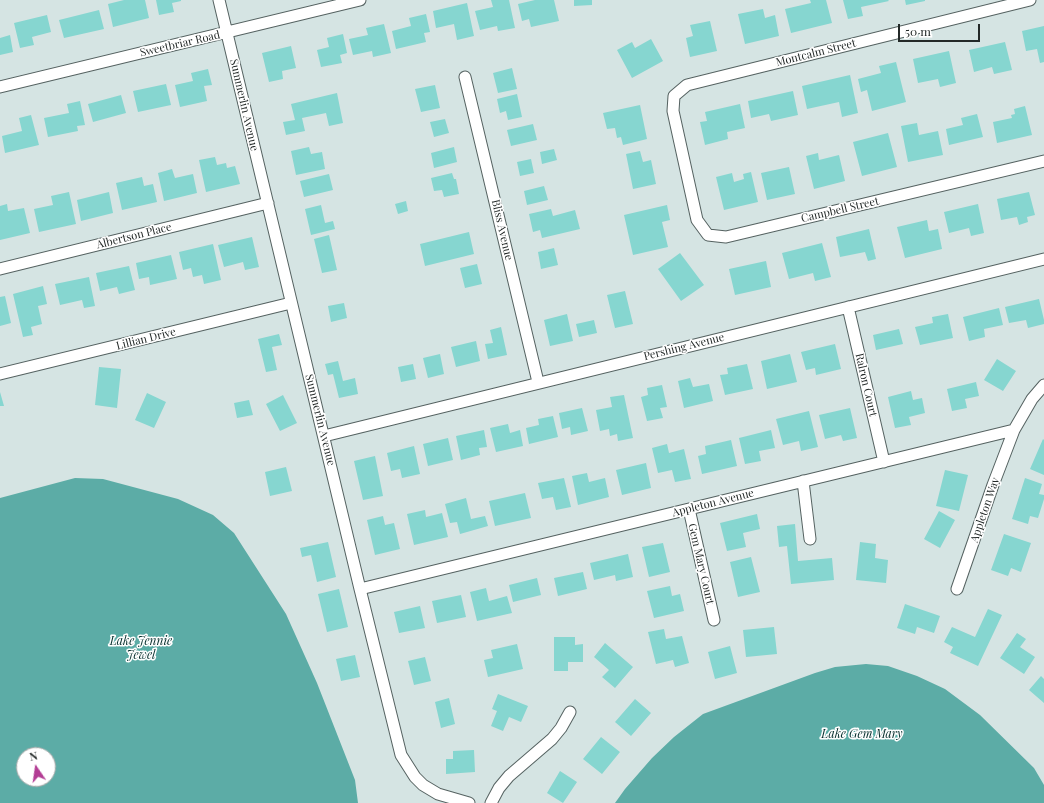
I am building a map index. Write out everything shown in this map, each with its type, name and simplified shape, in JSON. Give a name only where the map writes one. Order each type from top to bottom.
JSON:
[{"type":"street","name":"Summerlin Avenue","points":[[219,0],[401,755],[414,777],[423,785],[438,794],[469,803]]},
{"type":"street","name":"Sweetbriar Road","points":[[0,87],[360,0]]},
{"type":"street","name":"Montcalm Street","points":[[685,164],[673,111],[674,96],[687,85],[1030,0]]},
{"type":"street","name":"Bliss Avenue","points":[[465,77],[538,382]]},
{"type":"street","name":"Campbell Street","points":[[685,164],[697,220],[708,235],[726,237],[1044,161]]},
{"type":"street","name":"Albertson Place","points":[[0,269],[268,203]]},
{"type":"street","name":"Pershing Avenue","points":[[324,436],[538,382],[1044,259]]},
{"type":"street","name":"Lillian Drive","points":[[0,374],[291,303]]},
{"type":"street","name":"Ralron Court","points":[[848,307],[884,462]]},
{"type":"street","points":[[1014,430],[1032,399],[1044,385]]},
{"type":"street","name":"Appleton Avenue","points":[[360,589],[1014,430]]},
{"type":"street","name":"Appleton Way","points":[[957,589],[993,485],[1014,430]]},
{"type":"street","points":[[803,481],[810,539]]},
{"type":"street","name":"Gem Mary Court","points":[[689,509],[714,620]]},
{"type":"street","points":[[491,803],[499,788],[509,776],[552,738],[561,728],[570,712]]},
{"type":"water","name":"Lake Jennie Jewel","points":[[75,478],[103,479],[178,499],[213,515],[234,533],[286,614],[317,683],[355,780],[358,803],[0,803],[0,498]]},
{"type":"water","name":"Lake Gem Mary","points":[[866,664],[888,666],[917,676],[945,689],[980,715],[1034,768],[1044,785],[1044,803],[615,803],[652,758],[674,737],[703,714],[815,673],[835,667]]},
{"type":"building","points":[[124,0],[145,0],[149,18],[113,27],[108,4]]},
{"type":"building","points":[[156,0],[181,1],[172,3],[174,12],[159,15]]},
{"type":"building","points":[[491,0],[509,0],[515,28],[498,31],[497,26],[480,30],[475,11],[493,7]]},
{"type":"building","points":[[535,0],[554,0],[559,21],[531,27],[529,19],[522,21],[518,4]]},
{"type":"building","points":[[574,0],[592,0],[592,5],[574,6]]},
{"type":"building","points":[[810,0],[826,0],[832,23],[791,33],[785,9],[811,3]]},
{"type":"building","points":[[843,0],[889,1],[861,7],[863,16],[848,19]]},
{"type":"building","points":[[905,0],[925,0],[925,1],[906,5]]},
{"type":"building","points":[[467,3],[474,36],[457,40],[454,24],[436,28],[433,11]]},
{"type":"building","points":[[763,9],[765,18],[775,15],[779,36],[745,44],[738,14]]},
{"type":"building","points":[[99,10],[104,29],[64,38],[59,20]]},
{"type":"building","points":[[426,14],[430,32],[424,33],[426,42],[396,49],[392,31],[411,26],[409,18]]},
{"type":"building","points":[[47,15],[51,32],[32,37],[34,45],[20,48],[14,23]]},
{"type":"building","points":[[710,21],[717,51],[690,57],[686,38],[693,36],[690,25]]},
{"type":"building","points":[[384,24],[391,53],[373,57],[372,51],[353,55],[349,39],[368,35],[366,28]]},
{"type":"building","points":[[1044,26],[1044,62],[1040,63],[1037,49],[1026,51],[1022,31]]},
{"type":"building","points":[[343,34],[347,53],[340,55],[342,63],[321,67],[317,50],[329,47],[327,38]]},
{"type":"building","points":[[10,35],[13,52],[0,55],[0,38]]},
{"type":"building","points":[[651,39],[663,61],[632,78],[617,50],[632,42],[635,48]]},
{"type":"building","points":[[1005,42],[1012,70],[994,74],[992,67],[974,72],[969,50]]},
{"type":"building","points":[[291,46],[296,68],[282,71],[283,79],[269,82],[262,53]]},
{"type":"building","points":[[949,51],[956,83],[940,87],[938,79],[918,83],[913,59]]},
{"type":"building","points":[[896,62],[906,102],[872,111],[867,90],[861,92],[858,79],[881,73],[879,66]]},
{"type":"building","points":[[512,68],[517,89],[498,93],[493,73]]},
{"type":"building","points":[[208,69],[212,85],[204,86],[207,101],[180,107],[175,85],[193,81],[191,73]]},
{"type":"building","points":[[850,75],[858,113],[842,117],[839,102],[807,109],[802,86]]},
{"type":"building","points":[[166,84],[171,105],[138,112],[133,91]]},
{"type":"building","points":[[435,85],[440,108],[421,112],[415,89]]},
{"type":"building","points":[[793,91],[798,115],[771,121],[769,114],[751,118],[748,101]]},
{"type":"building","points":[[337,93],[343,123],[329,126],[326,113],[302,118],[305,131],[286,135],[283,122],[295,120],[291,104]]},
{"type":"building","points":[[517,94],[522,117],[508,120],[506,111],[500,113],[497,99]]},
{"type":"building","points":[[121,95],[126,113],[93,122],[88,104]]},
{"type":"building","points":[[80,101],[85,125],[77,126],[78,131],[48,137],[44,118],[69,113],[67,104]]},
{"type":"building","points":[[740,104],[745,128],[727,132],[728,139],[705,145],[700,122],[707,121],[705,112]]},
{"type":"building","points":[[640,105],[647,139],[623,145],[621,137],[617,138],[615,128],[607,129],[603,113]]},
{"type":"building","points":[[1025,106],[1032,135],[997,143],[993,122],[1012,118],[1011,115],[1015,114],[1014,109]]},
{"type":"building","points":[[977,114],[983,137],[949,145],[946,129],[963,125],[961,118]]},
{"type":"building","points":[[31,115],[39,145],[5,153],[2,136],[22,131],[19,118]]},
{"type":"building","points":[[445,119],[449,133],[434,137],[430,122]]},
{"type":"building","points":[[917,123],[919,135],[938,131],[943,155],[908,162],[901,126]]},
{"type":"building","points":[[533,124],[537,140],[511,146],[507,130]]},
{"type":"building","points":[[888,133],[897,167],[862,176],[853,142]]},
{"type":"building","points":[[309,147],[311,154],[322,152],[325,169],[296,175],[291,151]]},
{"type":"building","points":[[454,147],[457,162],[434,168],[431,153]]},
{"type":"building","points":[[554,149],[557,160],[542,164],[540,152]]},
{"type":"building","points":[[640,151],[643,162],[651,160],[656,184],[633,189],[626,154]]},
{"type":"building","points":[[818,153],[819,160],[839,155],[845,181],[814,189],[806,156]]},
{"type":"building","points":[[215,157],[217,165],[226,163],[227,168],[235,166],[240,184],[206,192],[199,160]]},
{"type":"building","points":[[531,159],[534,173],[520,176],[517,162]]},
{"type":"building","points":[[789,167],[795,194],[767,200],[761,173]]},
{"type":"building","points":[[172,169],[175,178],[193,174],[197,193],[164,201],[158,173]]},
{"type":"building","points":[[751,172],[758,202],[724,210],[716,177],[732,173],[734,182],[744,179],[743,174]]},
{"type":"building","points":[[452,173],[454,179],[456,179],[459,194],[444,197],[442,190],[434,191],[431,178]]},
{"type":"building","points":[[329,174],[333,190],[304,197],[300,181]]},
{"type":"building","points":[[142,177],[144,186],[153,184],[157,202],[122,210],[116,183]]},
{"type":"building","points":[[544,186],[548,200],[527,205],[524,191]]},
{"type":"building","points":[[69,192],[76,224],[39,232],[34,209],[53,205],[51,196]]},
{"type":"building","points":[[109,192],[113,213],[81,221],[77,200]]},
{"type":"building","points":[[1029,192],[1035,215],[1027,217],[1028,222],[1019,225],[1017,217],[1001,220],[997,199]]},
{"type":"building","points":[[406,201],[408,211],[398,214],[395,204]]},
{"type":"building","points":[[7,204],[8,211],[24,208],[30,233],[0,240],[0,206]]},
{"type":"building","points":[[978,204],[984,233],[971,236],[969,228],[949,233],[944,212]]},
{"type":"building","points":[[321,205],[325,223],[333,221],[335,229],[311,235],[305,209]]},
{"type":"building","points":[[667,205],[670,220],[662,222],[668,247],[633,255],[624,215]]},
{"type":"building","points":[[551,209],[553,216],[575,210],[580,229],[542,238],[540,230],[533,232],[529,214]]},
{"type":"building","points":[[927,220],[929,231],[938,229],[942,249],[905,258],[897,227]]},
{"type":"building","points":[[869,229],[876,259],[868,261],[865,252],[840,257],[836,237]]},
{"type":"building","points":[[469,232],[474,254],[425,266],[420,244]]},
{"type":"building","points":[[329,235],[337,270],[322,273],[314,239]]},
{"type":"building","points":[[252,237],[259,267],[245,270],[243,262],[224,267],[218,245]]},
{"type":"building","points":[[822,243],[831,277],[815,281],[813,273],[789,279],[782,253]]},
{"type":"building","points":[[213,244],[221,280],[204,284],[202,275],[193,277],[191,268],[183,270],[179,252]]},
{"type":"building","points":[[554,248],[558,265],[541,269],[538,252]]},
{"type":"building","points":[[680,253],[704,285],[681,301],[658,269]]},
{"type":"building","points":[[171,255],[177,279],[150,285],[149,277],[139,279],[136,263]]},
{"type":"building","points":[[766,261],[771,287],[735,295],[729,269]]},
{"type":"building","points":[[477,264],[482,284],[465,288],[460,268]]},
{"type":"building","points":[[129,266],[135,290],[119,294],[117,287],[100,291],[96,273]]},
{"type":"building","points":[[89,277],[95,306],[84,308],[82,300],[60,305],[55,284]]},
{"type":"building","points":[[43,286],[47,304],[38,306],[42,324],[31,327],[33,335],[23,337],[13,294]]},
{"type":"building","points":[[625,291],[633,324],[615,328],[607,295]]},
{"type":"building","points":[[5,296],[11,323],[0,326],[0,297]]},
{"type":"building","points":[[1039,299],[1044,324],[1028,328],[1026,320],[1009,323],[1005,307]]},
{"type":"building","points":[[344,303],[347,318],[331,322],[328,306]]},
{"type":"building","points":[[999,308],[1003,325],[984,329],[985,337],[969,341],[963,317]]},
{"type":"building","points":[[567,314],[573,341],[550,346],[544,320]]},
{"type":"building","points":[[948,314],[953,338],[920,345],[915,327],[933,323],[932,317]]},
{"type":"building","points":[[594,320],[597,333],[579,337],[576,324]]},
{"type":"building","points":[[501,327],[507,355],[488,359],[485,344],[493,343],[490,330]]},
{"type":"building","points":[[899,329],[903,344],[876,350],[873,335]]},
{"type":"building","points":[[279,334],[282,345],[272,347],[277,370],[266,372],[258,339]]},
{"type":"building","points":[[476,341],[480,361],[456,367],[451,347]]},
{"type":"building","points":[[835,344],[841,369],[816,375],[815,368],[806,370],[801,352]]},
{"type":"building","points":[[440,354],[444,374],[428,378],[423,358]]},
{"type":"building","points":[[790,354],[797,382],[767,389],[761,361]]},
{"type":"building","points":[[997,359],[1016,371],[1003,391],[984,380]]},
{"type":"building","points":[[338,361],[343,381],[355,378],[358,394],[339,398],[333,374],[328,375],[325,364]]},
{"type":"building","points":[[413,364],[416,379],[401,382],[398,367]]},
{"type":"building","points":[[747,364],[753,389],[725,395],[720,375],[728,374],[727,368]]},
{"type":"building","points":[[99,367],[121,369],[117,408],[95,405]]},
{"type":"building","points":[[690,378],[693,387],[709,384],[713,401],[684,408],[678,381]]},
{"type":"building","points":[[976,382],[979,396],[965,399],[967,408],[952,411],[947,389]]},
{"type":"building","points":[[662,385],[667,407],[660,408],[663,418],[647,421],[641,397],[648,395],[647,388]]},
{"type":"building","points":[[911,391],[913,400],[922,398],[925,413],[909,417],[911,425],[895,428],[888,397]]},
{"type":"building","points":[[0,392],[4,406],[0,406]]},
{"type":"building","points":[[147,393],[166,402],[154,428],[135,420]]},
{"type":"building","points":[[283,395],[297,423],[280,431],[266,404]]},
{"type":"building","points":[[624,395],[633,438],[618,441],[617,434],[610,436],[609,429],[600,431],[596,410],[612,407],[610,397]]},
{"type":"building","points":[[249,400],[253,415],[237,418],[234,403]]},
{"type":"building","points":[[582,408],[588,431],[571,435],[570,427],[562,429],[559,413]]},
{"type":"building","points":[[850,408],[857,438],[843,441],[841,435],[825,439],[819,415]]},
{"type":"building","points":[[809,411],[818,447],[801,451],[799,441],[783,445],[776,419]]},
{"type":"building","points":[[553,416],[558,437],[529,444],[526,428],[539,425],[538,419]]},
{"type":"building","points":[[508,424],[510,433],[520,430],[523,446],[496,452],[490,428]]},
{"type":"building","points":[[484,430],[487,447],[479,448],[480,455],[461,460],[456,436]]},
{"type":"building","points":[[771,430],[775,448],[759,451],[761,461],[745,464],[739,438]]},
{"type":"building","points":[[448,438],[453,460],[428,466],[423,444]]},
{"type":"building","points":[[1043,439],[1044,440],[1044,475],[1030,469]]},
{"type":"building","points":[[731,440],[737,466],[702,474],[698,456],[706,454],[705,446]]},
{"type":"building","points":[[667,444],[669,453],[684,449],[691,479],[675,482],[672,470],[658,473],[652,448]]},
{"type":"building","points":[[414,446],[420,474],[402,478],[400,469],[391,471],[387,453]]},
{"type":"building","points":[[375,456],[383,496],[363,500],[354,461]]},
{"type":"building","points":[[646,463],[651,488],[622,495],[616,470]]},
{"type":"building","points":[[286,467],[292,491],[270,496],[265,472]]},
{"type":"building","points":[[945,470],[968,475],[959,511],[936,506]]},
{"type":"building","points":[[587,473],[589,482],[605,478],[609,497],[578,505],[572,476]]},
{"type":"building","points":[[564,478],[571,507],[556,510],[553,497],[542,499],[538,483]]},
{"type":"building","points":[[1025,478],[1042,484],[1039,494],[1044,495],[1038,518],[1030,516],[1028,524],[1012,519]]},
{"type":"building","points":[[525,493],[531,518],[495,526],[489,501]]},
{"type":"building","points":[[466,498],[471,519],[485,516],[488,526],[460,534],[457,522],[450,523],[445,504]]},
{"type":"building","points":[[425,510],[426,517],[442,513],[448,537],[414,545],[407,514]]},
{"type":"building","points":[[939,511],[955,520],[940,548],[924,539]]},
{"type":"building","points":[[757,514],[760,529],[743,533],[746,547],[727,551],[720,523]]},
{"type":"building","points":[[383,516],[385,525],[394,523],[400,549],[375,555],[367,520]]},
{"type":"building","points":[[795,524],[798,561],[832,558],[834,580],[791,584],[787,546],[779,547],[777,526]]},
{"type":"building","points":[[1004,534],[1031,543],[1021,572],[1011,568],[1008,576],[991,570]]},
{"type":"building","points":[[328,542],[336,577],[317,582],[311,555],[302,557],[300,548]]},
{"type":"building","points":[[860,542],[876,544],[875,558],[888,560],[886,583],[856,580]]},
{"type":"building","points":[[663,543],[670,572],[649,577],[642,547]]},
{"type":"building","points":[[628,554],[633,577],[616,581],[615,575],[594,580],[590,563]]},
{"type":"building","points":[[751,557],[760,592],[738,597],[730,562]]},
{"type":"building","points":[[583,572],[587,589],[558,596],[554,578]]},
{"type":"building","points":[[537,578],[541,595],[513,602],[509,585]]},
{"type":"building","points":[[670,586],[672,596],[680,594],[684,611],[654,618],[647,591]]},
{"type":"building","points":[[486,588],[489,601],[507,596],[512,613],[477,621],[470,592]]},
{"type":"building","points":[[339,589],[348,627],[327,632],[318,594]]},
{"type":"building","points":[[461,595],[466,617],[437,623],[432,601]]},
{"type":"building","points":[[905,604],[940,616],[934,633],[917,627],[915,634],[897,628]]},
{"type":"building","points":[[420,606],[425,628],[399,633],[394,612]]},
{"type":"building","points":[[988,609],[1002,615],[978,666],[950,653],[953,647],[944,642],[952,627],[975,637]]},
{"type":"building","points":[[774,627],[777,654],[746,657],[743,630]]},
{"type":"building","points":[[664,629],[666,639],[682,636],[689,663],[675,667],[673,660],[656,664],[648,632]]},
{"type":"building","points":[[1017,633],[1026,639],[1020,647],[1035,657],[1024,674],[1000,658]]},
{"type":"building","points":[[554,637],[575,637],[575,645],[583,644],[583,662],[568,662],[568,671],[554,671]]},
{"type":"building","points":[[605,643],[633,667],[615,688],[602,677],[609,670],[594,657]]},
{"type":"building","points":[[517,644],[523,669],[488,677],[484,660],[493,658],[491,650]]},
{"type":"building","points":[[730,646],[737,673],[715,679],[708,652]]},
{"type":"building","points":[[355,655],[360,677],[341,681],[336,659]]},
{"type":"building","points":[[425,657],[431,681],[414,685],[408,661]]},
{"type":"building","points":[[1041,676],[1044,679],[1044,703],[1029,690]]},
{"type":"building","points":[[498,694],[528,706],[521,722],[509,717],[503,731],[491,726],[497,711],[492,709]]},
{"type":"building","points":[[449,698],[455,724],[441,728],[435,702]]},
{"type":"building","points":[[635,699],[651,713],[631,736],[615,722]]},
{"type":"building","points":[[601,737],[620,752],[602,774],[583,759]]},
{"type":"building","points":[[474,750],[475,772],[446,774],[446,759],[453,759],[453,751]]},
{"type":"building","points":[[560,771],[577,782],[563,803],[547,793]]}]
